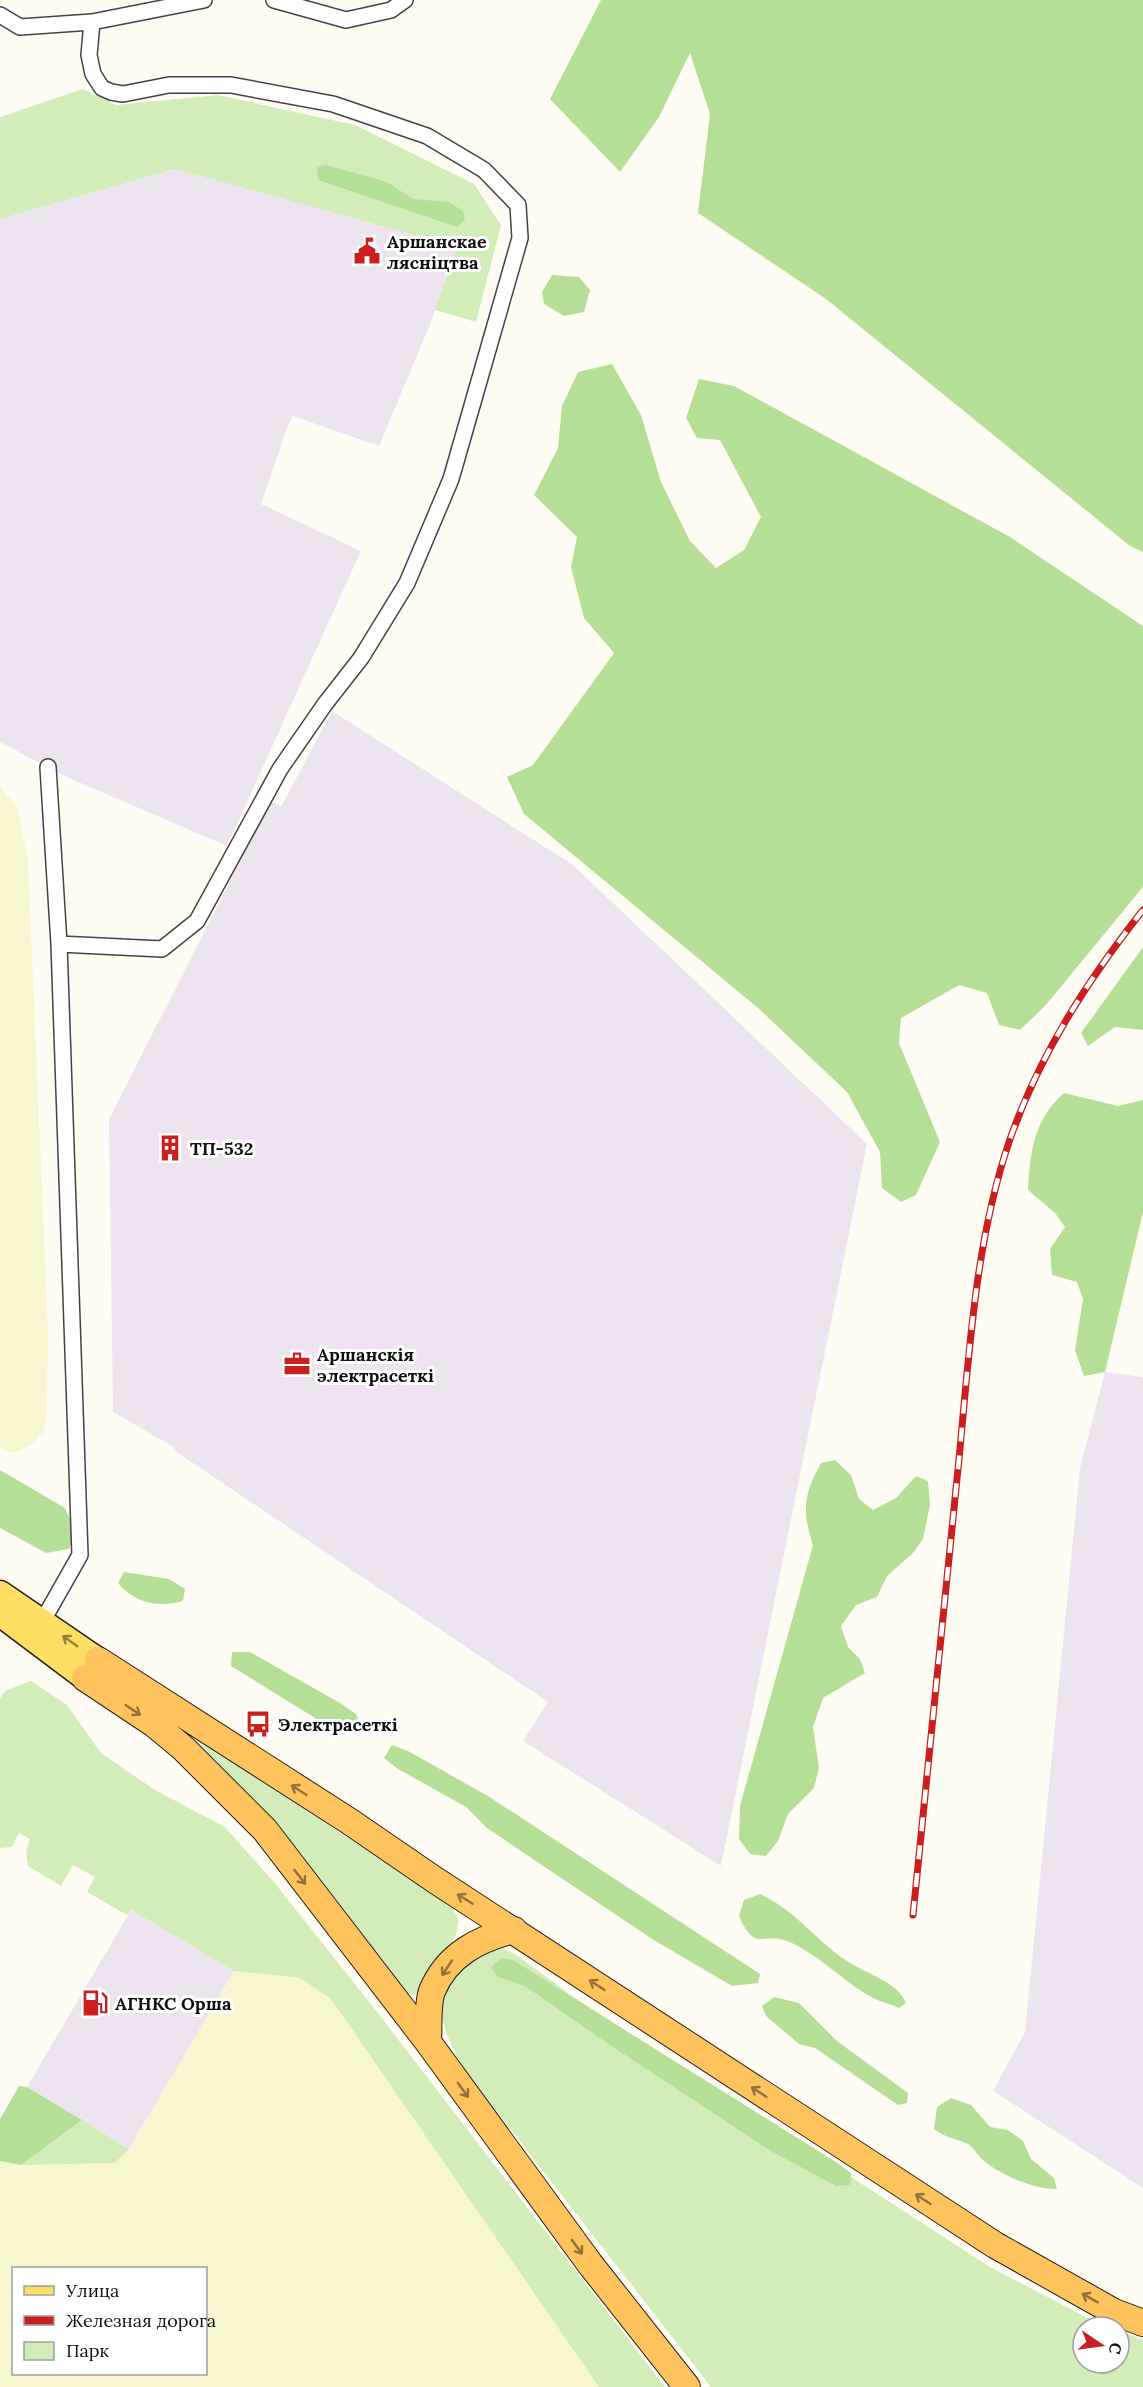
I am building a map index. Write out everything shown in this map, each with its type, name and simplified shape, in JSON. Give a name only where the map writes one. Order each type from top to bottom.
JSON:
[{"type":"highway","points":[[91,1669],[514,1930],[995,2245],[1114,2312],[1143,2323]]},
{"type":"highway","points":[[91,1669],[183,1748],[265,1830],[428,2042],[590,2264],[687,2387]]},
{"type":"highway","points":[[428,2042],[432,1992],[454,1959],[485,1937],[514,1930]]},
{"type":"main road","points":[[0,1593],[38,1629],[91,1669]]},
{"type":"main road","points":[[0,1614],[38,1629]]},
{"type":"street","points":[[0,15],[20,27],[92,22],[204,0]]},
{"type":"street","points":[[274,0],[346,20],[391,10],[405,0]]},
{"type":"street","points":[[59,944],[162,949],[198,921],[280,769],[325,704],[362,658],[407,583],[451,478],[519,238],[518,205],[484,170],[427,136],[333,104],[231,85],[169,85],[123,94],[102,88],[93,74],[89,55],[92,22]]},
{"type":"street","points":[[38,1629],[80,1555],[59,944],[48,767]]},
{"type":"shaded area","points":[[175,169],[457,247],[429,327],[379,446],[293,416],[287,428],[261,504],[361,551],[227,846],[62,775],[0,742],[0,219]]},
{"type":"shaded area","name":"Аршанскія электрасеткі","points":[[332,711],[573,865],[867,1144],[721,1866],[523,1741],[548,1702],[178,1453],[172,1446],[113,1412],[109,1119],[271,801],[281,807]]},
{"type":"shaded area","points":[[1105,1372],[1143,1377],[1143,2188],[993,2091],[1025,2032],[1080,1468]]},
{"type":"shaded area","points":[[131,1910],[234,1971],[129,2149],[27,2087]]},
{"type":"green space","points":[[601,0],[1143,0],[1143,552],[1130,546],[826,299],[698,213],[710,114],[690,53],[659,117],[620,172],[550,99]]},
{"type":"green space","points":[[83,89],[116,105],[218,95],[355,125],[474,184],[501,225],[476,322],[435,310],[457,247],[175,169],[0,219],[0,117]]},
{"type":"green space","points":[[326,165],[387,182],[413,199],[449,202],[463,211],[465,220],[457,227],[318,180],[317,167]]},
{"type":"green space","points":[[552,275],[579,277],[590,290],[584,312],[564,316],[544,304],[542,292]]},
{"type":"green space","points":[[612,364],[641,415],[661,482],[690,541],[716,568],[744,550],[761,517],[720,440],[697,438],[686,418],[699,379],[734,386],[1010,537],[1143,626],[1143,887],[1045,1006],[1020,1030],[999,1025],[987,993],[959,985],[901,1018],[899,1043],[940,1142],[916,1195],[901,1202],[882,1188],[880,1152],[847,1092],[758,1008],[524,814],[507,777],[533,765],[614,653],[584,618],[571,567],[577,537],[534,495],[558,448],[562,406],[578,372]]},
{"type":"green space","points":[[0,786],[17,807],[28,861],[48,1329],[47,1415],[43,1432],[30,1446],[13,1453],[0,1447]]},
{"type":"green space","points":[[1143,947],[1143,1030],[1115,1027],[1088,1046],[1081,1033]]},
{"type":"green space","points":[[1064,1093],[1118,1106],[1143,1100],[1143,1212],[1105,1372],[1084,1376],[1075,1350],[1083,1299],[1077,1282],[1052,1275],[1050,1249],[1065,1227],[1055,1213],[1028,1190],[1032,1149],[1040,1125],[1054,1103]]},
{"type":"green space","points":[[835,1460],[851,1475],[859,1499],[873,1510],[896,1498],[916,1476],[928,1481],[930,1505],[923,1539],[913,1553],[887,1576],[877,1597],[856,1605],[841,1626],[848,1647],[860,1659],[865,1673],[823,1698],[813,1727],[819,1768],[814,1788],[788,1814],[778,1841],[766,1856],[750,1854],[739,1839],[740,1806],[813,1545],[806,1513],[808,1494],[821,1463]]},
{"type":"green space","points":[[0,1470],[65,1508],[76,1532],[69,1549],[46,1553],[0,1528]]},
{"type":"green space","points":[[124,1572],[169,1579],[185,1589],[183,1601],[156,1604],[139,1599],[124,1590],[118,1583]]},
{"type":"green space","points":[[232,1652],[250,1652],[340,1703],[356,1714],[360,1723],[355,1734],[341,1734],[231,1666]]},
{"type":"green space","points":[[31,1681],[67,1705],[101,1753],[155,1790],[225,1827],[273,1881],[374,2008],[665,2387],[599,2387],[331,1999],[300,1978],[234,1971],[131,1910],[127,1915],[87,1892],[95,1877],[73,1865],[61,1886],[28,1866],[26,1852],[30,1839],[19,1833],[12,1847],[0,1848],[0,1698],[6,1690]]},
{"type":"green space","points":[[190,1734],[452,1906],[459,1922],[456,1935],[423,1991],[413,1995],[406,1994],[276,1828],[220,1764]]},
{"type":"green space","points":[[392,1745],[408,1751],[488,1796],[760,1974],[758,1983],[732,1986],[652,1939],[487,1828],[466,1807],[398,1769],[384,1758]]},
{"type":"green space","points":[[760,1894],[785,1909],[847,1961],[888,1983],[902,1995],[906,2003],[899,2008],[873,1998],[810,1953],[787,1941],[772,1938],[760,1939],[750,1935],[739,1916],[744,1900]]},
{"type":"green space","points":[[503,1948],[518,1956],[572,1996],[990,2267],[1082,2315],[1071,2315],[1071,2375],[1131,2375],[1131,2335],[1143,2340],[1143,2387],[711,2387],[462,2067],[444,2026],[442,2000],[454,1976],[475,1957],[491,1949]]},
{"type":"green space","points":[[501,1958],[513,1960],[839,2164],[851,2173],[850,2185],[836,2186],[771,2151],[525,1986],[498,1977],[491,1967]]},
{"type":"green space","points":[[234,1971],[300,1978],[331,1999],[599,2387],[0,2387],[0,2161],[21,2165],[115,2163],[129,2149]]},
{"type":"green space","points":[[774,1997],[799,2003],[837,2041],[908,2093],[907,2103],[898,2105],[815,2048],[799,2044],[766,2016],[762,2006]]},
{"type":"green space","points":[[19,2086],[27,2087],[82,2120],[21,2165],[0,2161],[0,2119]]},
{"type":"green space","points":[[951,2098],[971,2105],[990,2127],[1008,2130],[1023,2141],[1031,2159],[1054,2178],[1057,2189],[1039,2187],[1009,2176],[984,2161],[968,2144],[934,2129],[937,2107]]},
{"type":"green space","points":[[82,2120],[129,2149],[115,2163],[21,2165]]},
{"type":"railway","points":[[913,1915],[974,1304],[980,1262],[997,1181],[1021,1110],[1050,1049],[1084,992],[1143,910]]},
{"type":"place","name":"Аршанскае лясніцтва","points":[[367,251]]},
{"type":"place","name":"ТП-532","points":[[170,1148]]},
{"type":"place","name":"Аршанскія электрасеткі","points":[[297,1364]]},
{"type":"place","name":"Электрасеткі","points":[[258,1724]]},
{"type":"place","name":"АГНКС Орша","points":[[95,2003]]}]
